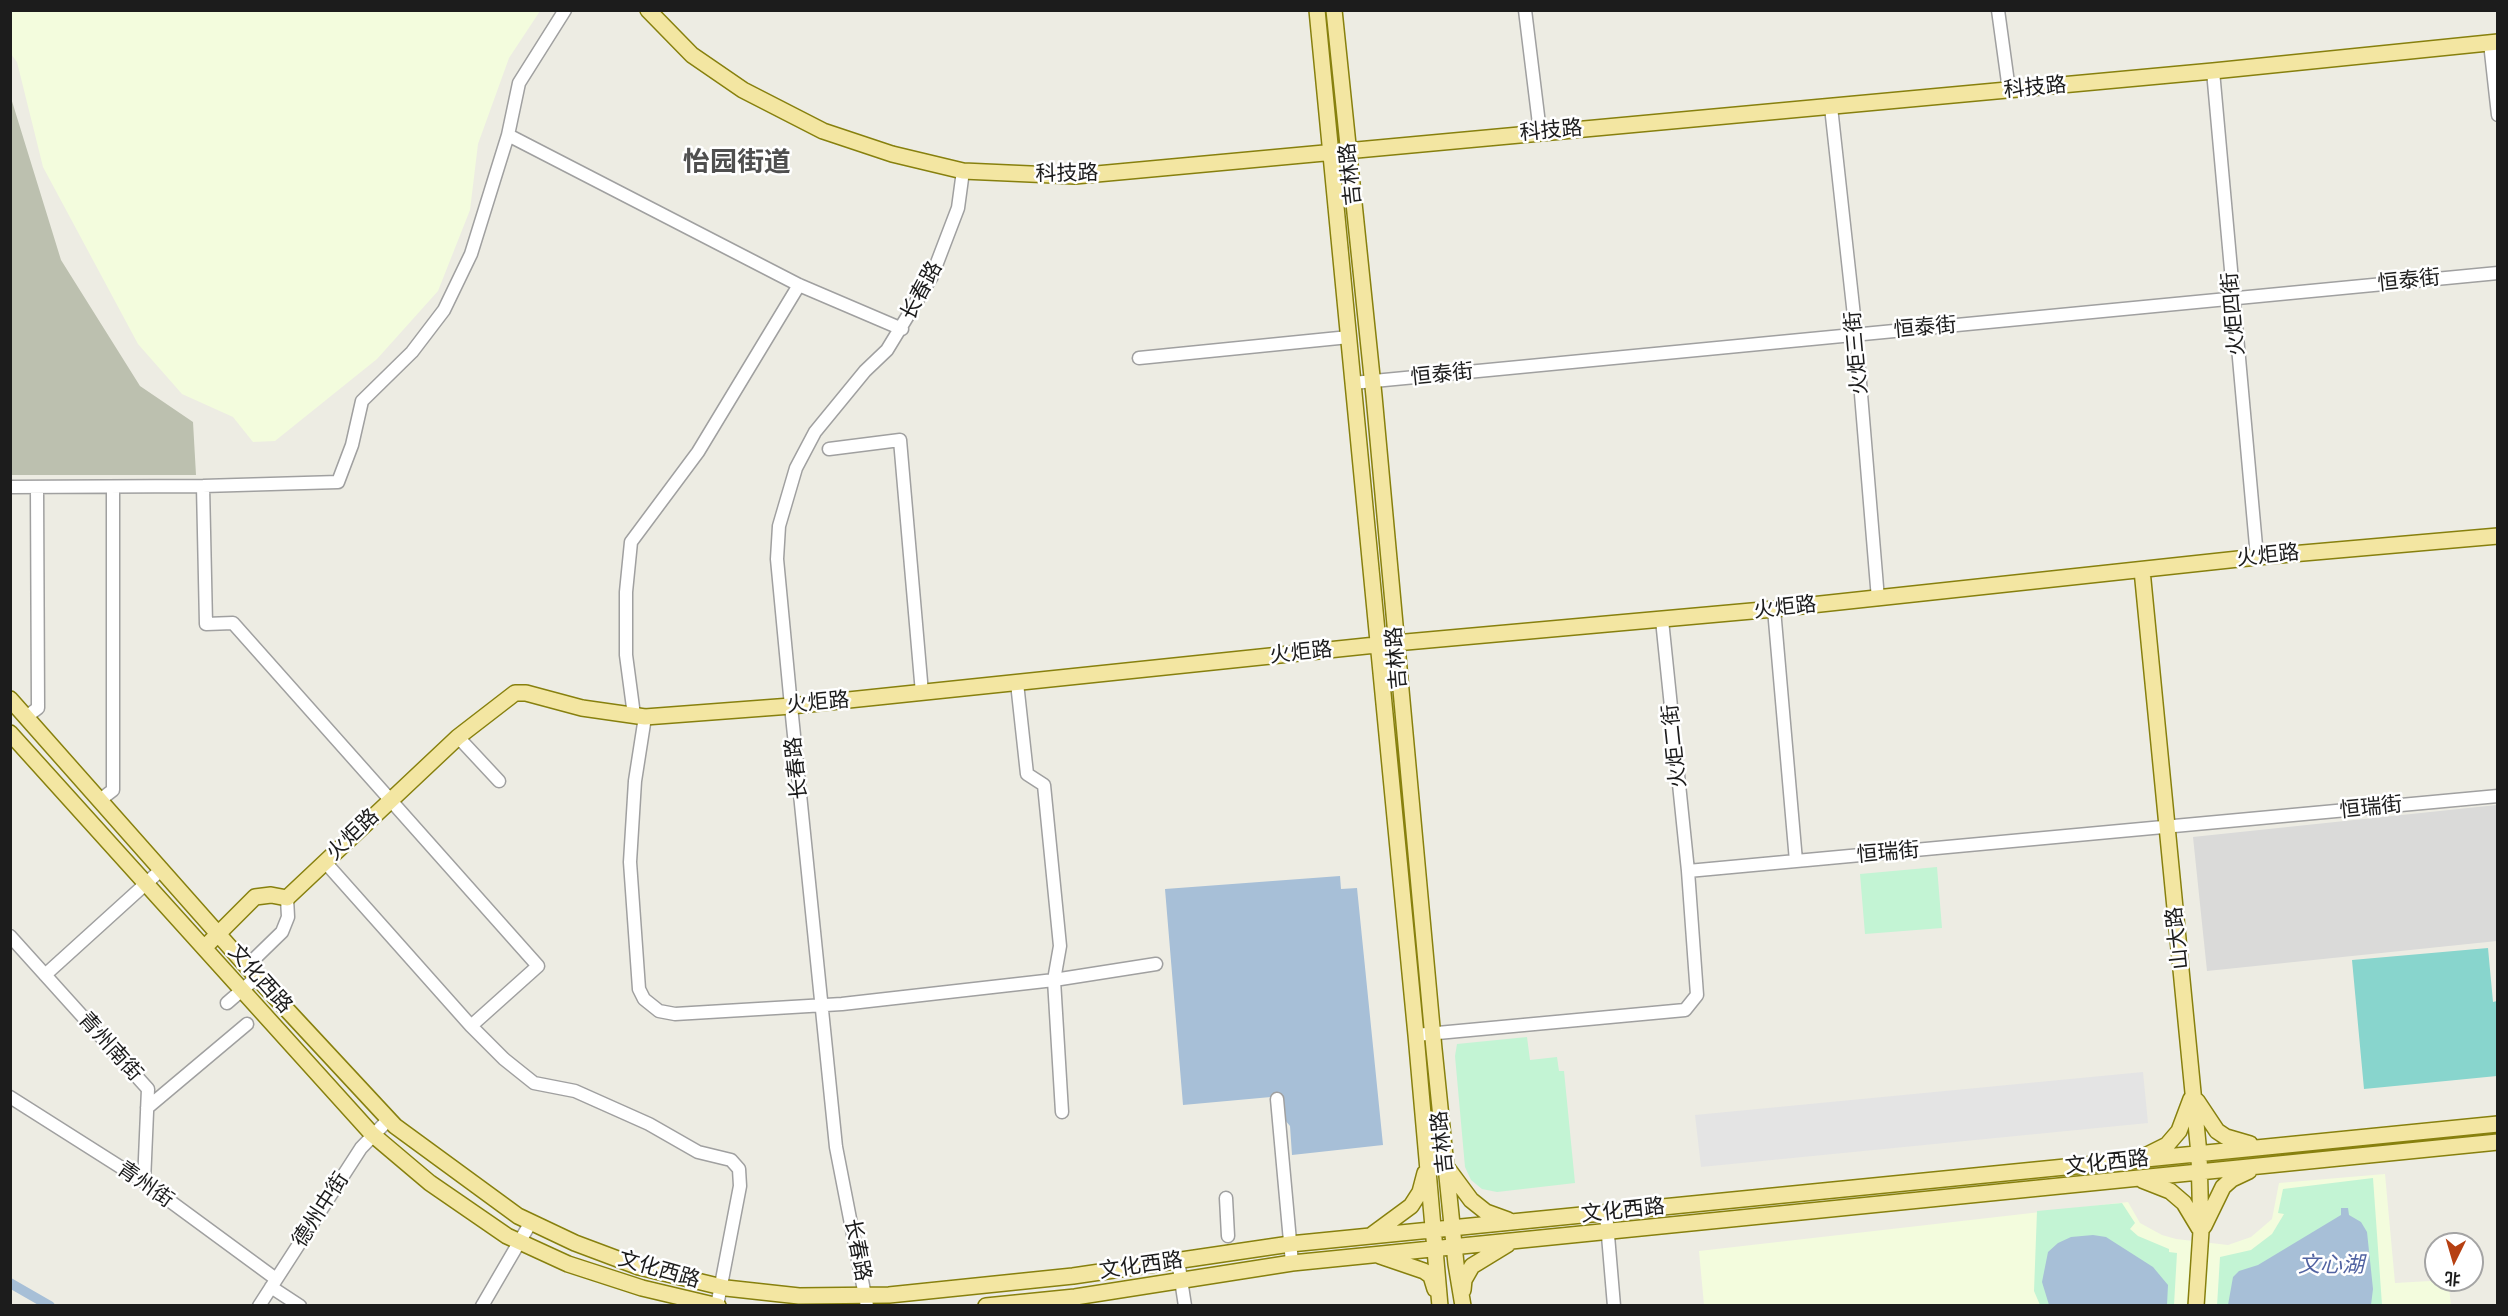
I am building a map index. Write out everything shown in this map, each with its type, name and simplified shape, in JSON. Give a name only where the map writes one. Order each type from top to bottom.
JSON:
[{"type":"main road","name":"科技路","points":[[648,10],[692,55],[743,90],[823,131],[892,154],[963,171],[1075,176],[1831,107],[2494,43]]},
{"type":"main road","name":"吉林路","points":[[1317,10],[1416,1035],[1439,1304]]},
{"type":"main road","name":"吉林路","points":[[1334,10],[1372,381],[1432,1034],[1462,1304]]},
{"type":"main road","name":"火炬路","points":[[287,898],[458,737],[515,693],[526,693],[582,708],[640,716],[791,706],[1395,643],[1878,599],[2257,557],[2498,536]]},
{"type":"main road","name":"山大路","points":[[2142,570],[2199,1154],[2201,1231],[2196,1305]]},
{"type":"main road","name":"文化西路","points":[[10,699],[252,971],[389,1119],[448,1166],[531,1222],[575,1243],[639,1267],[720,1286],[799,1296],[867,1301],[1073,1276],[1290,1244],[2498,1124]]},
{"type":"main road","name":"文化西路","points":[[10,733],[244,989],[372,1134],[430,1183],[507,1236],[568,1264],[621,1281],[717,1305]]},
{"type":"main road","points":[[205,947],[255,897],[271,895],[287,898]]},
{"type":"main road","points":[[2193,1093],[2206,1118],[2226,1137],[2250,1144],[2278,1146]]},
{"type":"main road","points":[[2128,1161],[2146,1156],[2167,1145],[2179,1131],[2193,1093]]},
{"type":"main road","name":"文化西路","points":[[987,1305],[1075,1297],[1292,1263],[1374,1254],[2498,1142]]},
{"type":"main road","points":[[1370,1236],[1390,1224],[1411,1206],[1420,1192],[1428,1164]]},
{"type":"main road","points":[[2201,1231],[2218,1194],[2232,1179],[2246,1172],[2277,1164]]},
{"type":"main road","points":[[1446,1166],[1471,1200],[1486,1212],[1514,1222]]},
{"type":"main road","points":[[2133,1178],[2170,1191],[2184,1203],[2201,1231]]},
{"type":"main road","points":[[1462,1304],[1464,1280],[1472,1266],[1514,1240]]},
{"type":"main road","points":[[1374,1254],[1431,1276],[1439,1304]]},
{"type":"street","points":[[10,488],[338,482],[352,445],[362,401],[412,352],[444,310],[458,282],[471,254],[508,135],[519,83],[565,10]]},
{"type":"street","points":[[1525,10],[1540,132]]},
{"type":"street","points":[[1998,10],[2009,90]]},
{"type":"street","points":[[2494,43],[2498,115]]},
{"type":"street","name":"火炬四街","points":[[2213,71],[2257,557]]},
{"type":"street","name":"火炬三街","points":[[1831,107],[1856,334],[1878,599]]},
{"type":"street","points":[[508,135],[799,285],[902,329]]},
{"type":"street","name":"长春路","points":[[867,1301],[836,1147],[777,560],[779,526],[786,495],[815,432],[865,371],[888,350],[932,276],[958,208],[963,171]]},
{"type":"street","name":"恒泰街","points":[[1353,383],[2498,273]]},
{"type":"street","points":[[799,285],[685,472],[631,542],[626,592],[626,655],[640,716],[630,862],[639,989],[644,999],[659,1011],[675,1014],[842,1004],[1054,980],[1156,964]]},
{"type":"street","points":[[1139,358],[1349,337]]},
{"type":"street","points":[[829,449],[900,440],[921,693]]},
{"type":"street","points":[[203,486],[206,624],[233,623],[538,966],[471,1026]]},
{"type":"street","points":[[100,800],[113,790],[112,487]]},
{"type":"street","points":[[26,717],[38,708],[37,488]]},
{"type":"street","points":[[1774,609],[1796,861]]},
{"type":"street","name":"火炬二街","points":[[1662,620],[1688,871]]},
{"type":"street","points":[[1017,683],[1027,774],[1044,785],[1060,946],[1054,980],[1062,1112]]},
{"type":"street","points":[[458,737],[499,781]]},
{"type":"street","name":"恒瑞街","points":[[1688,871],[2498,796]]},
{"type":"street","points":[[325,862],[471,1026],[504,1059],[534,1083],[575,1091],[650,1124],[698,1152],[731,1160],[739,1169],[740,1186],[717,1305]]},
{"type":"street","points":[[45,975],[162,869]]},
{"type":"street","points":[[1416,1035],[1685,1010],[1697,995],[1688,871]]},
{"type":"street","points":[[227,1003],[244,989],[252,971],[282,932],[288,917],[287,898]]},
{"type":"street","name":"青州南街","points":[[10,936],[148,1089],[144,1182]]},
{"type":"street","points":[[147,1108],[247,1024]]},
{"type":"street","name":"青州街","points":[[10,1097],[144,1182],[300,1305]]},
{"type":"street","points":[[1277,1099],[1292,1263]]},
{"type":"street","name":"德州中街","points":[[260,1305],[372,1134],[389,1119]]},
{"type":"street","points":[[1226,1198],[1228,1236]]},
{"type":"street","points":[[1606,1212],[1614,1305]]},
{"type":"street","points":[[482,1305],[531,1222]]},
{"type":"street","points":[[1178,1260],[1185,1305]]},
{"type":"shaded area","points":[[10,11],[540,11],[509,58],[478,144],[470,210],[438,291],[377,359],[275,441],[253,442],[233,417],[182,394],[138,344],[43,167],[17,62],[11,54]]},
{"type":"shaded area","points":[[11,98],[61,260],[140,386],[193,422],[196,475],[11,475]]},
{"type":"shaded area","points":[[2497,805],[2497,941],[2207,971],[2193,837]]},
{"type":"shaded area","points":[[1937,867],[1942,928],[1865,934],[1860,874]]},
{"type":"shaded area","points":[[2488,948],[2493,1002],[2497,1001],[2497,1076],[2364,1089],[2352,960]]},
{"type":"shaded area","points":[[1527,1037],[1530,1060],[1557,1057],[1559,1071],[1564,1071],[1575,1183],[1497,1192],[1482,1189],[1471,1180],[1465,1167],[1455,1056],[1457,1044]]},
{"type":"shaded area","points":[[2143,1072],[2148,1123],[1701,1167],[1695,1115]]},
{"type":"shaded area","points":[[2385,1174],[2395,1283],[2424,1281],[2424,1292],[2449,1292],[2451,1305],[1704,1305],[1699,1251],[2128,1202],[2140,1223],[2162,1235],[2176,1239],[2228,1245],[2251,1237],[2272,1219],[2279,1183]]},
{"type":"shaded area","points":[[2373,1178],[2382,1305],[2217,1306],[2220,1257],[2251,1250],[2272,1234],[2284,1214],[2278,1213],[2283,1189]]},
{"type":"shaded area","points":[[2122,1203],[2135,1223],[2130,1229],[2138,1236],[2169,1249],[2169,1252],[2177,1253],[2174,1305],[2040,1305],[2034,1291],[2037,1211]]},
{"type":"water","points":[[1340,876],[1341,889],[1357,888],[1383,1145],[1292,1155],[1290,1126],[1285,1120],[1282,1096],[1183,1105],[1165,889]]},
{"type":"water","name":"文心湖","points":[[2341,1208],[2348,1208],[2349,1215],[2361,1222],[2367,1232],[2373,1289],[2371,1305],[2228,1305],[2233,1277],[2239,1271],[2258,1265],[2341,1215]]},
{"type":"water","points":[[2093,1235],[2106,1237],[2153,1267],[2168,1285],[2167,1305],[2049,1305],[2042,1282],[2048,1252],[2058,1243],[2071,1237]]},
{"type":"waterway","points":[[10,1283],[50,1306]]},
{"type":"district","name":"怡园街道","points":[[737,163]]}]
